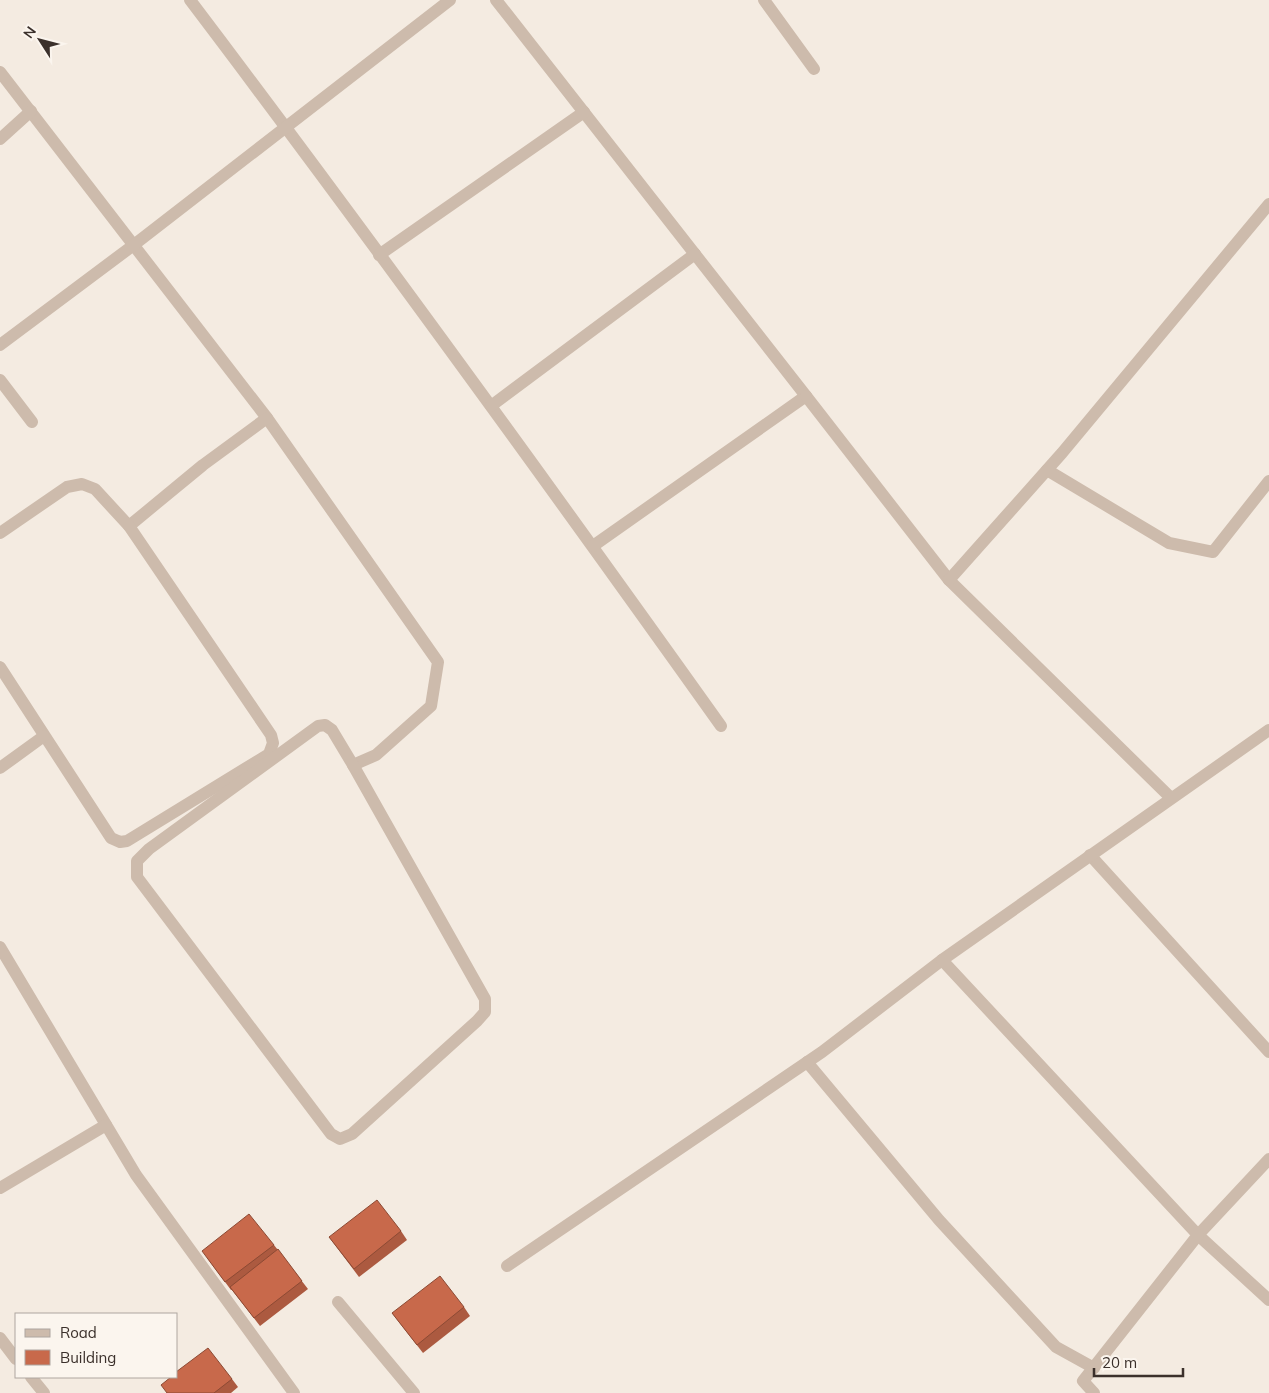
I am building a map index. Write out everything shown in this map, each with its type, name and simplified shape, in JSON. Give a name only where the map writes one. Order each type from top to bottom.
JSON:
[{"type":"street","points":[[190,0],[286,126],[491,406],[721,726]]},
{"type":"street","points":[[0,345],[135,244],[450,0]]},
{"type":"street","points":[[496,0],[949,580],[1171,798]]},
{"type":"street","points":[[764,0],[814,69]]},
{"type":"street","points":[[0,72],[135,244],[267,418],[438,662],[431,706],[376,756],[353,765]]},
{"type":"street","points":[[0,139],[31,111]]},
{"type":"street","points":[[379,254],[584,112]]},
{"type":"street","points":[[949,580],[1047,470],[1269,204]]},
{"type":"street","points":[[491,406],[695,254]]},
{"type":"street","points":[[0,380],[32,422]]},
{"type":"street","points":[[593,546],[806,396]]},
{"type":"street","points":[[129,526],[203,465],[267,418]]},
{"type":"street","points":[[1047,470],[1169,543],[1213,552],[1269,481]]},
{"type":"street","points":[[0,533],[67,487],[82,484],[95,488],[129,526],[271,735],[273,743],[269,754],[128,841],[120,842],[111,838],[0,667]]},
{"type":"street","points":[[325,725],[332,730],[353,765],[485,999],[485,1012],[352,1134],[340,1139],[331,1134],[137,877],[137,861],[149,849],[318,726],[325,725]]},
{"type":"street","points":[[506,1266],[807,1062],[942,960],[1269,730]]},
{"type":"street","points":[[0,768],[44,736]]},
{"type":"street","points":[[1090,855],[1269,1052]]},
{"type":"street","points":[[0,947],[136,1175],[294,1393]]},
{"type":"street","points":[[942,960],[1198,1234],[1269,1300]]},
{"type":"street","points":[[807,1062],[939,1220],[1056,1346],[1094,1368]]},
{"type":"street","points":[[0,1188],[106,1125]]},
{"type":"street","points":[[1094,1393],[1083,1381],[1198,1234],[1269,1159]]},
{"type":"street","points":[[338,1302],[414,1393]]},
{"type":"street","points":[[0,1338],[15,1359]]},
{"type":"street","points":[[31,1378],[44,1393]]},
{"type":"building","points":[[377,1200],[401,1231],[354,1269],[329,1237]]},
{"type":"building","points":[[249,1214],[274,1245],[225,1282],[202,1251]]},
{"type":"building","points":[[278,1249],[302,1281],[254,1318],[230,1287]]},
{"type":"building","points":[[440,1276],[464,1307],[417,1345],[392,1313]]},
{"type":"building","points":[[208,1348],[232,1379],[214,1393],[167,1393],[161,1385],[170,1378],[178,1378],[178,1370]]}]
